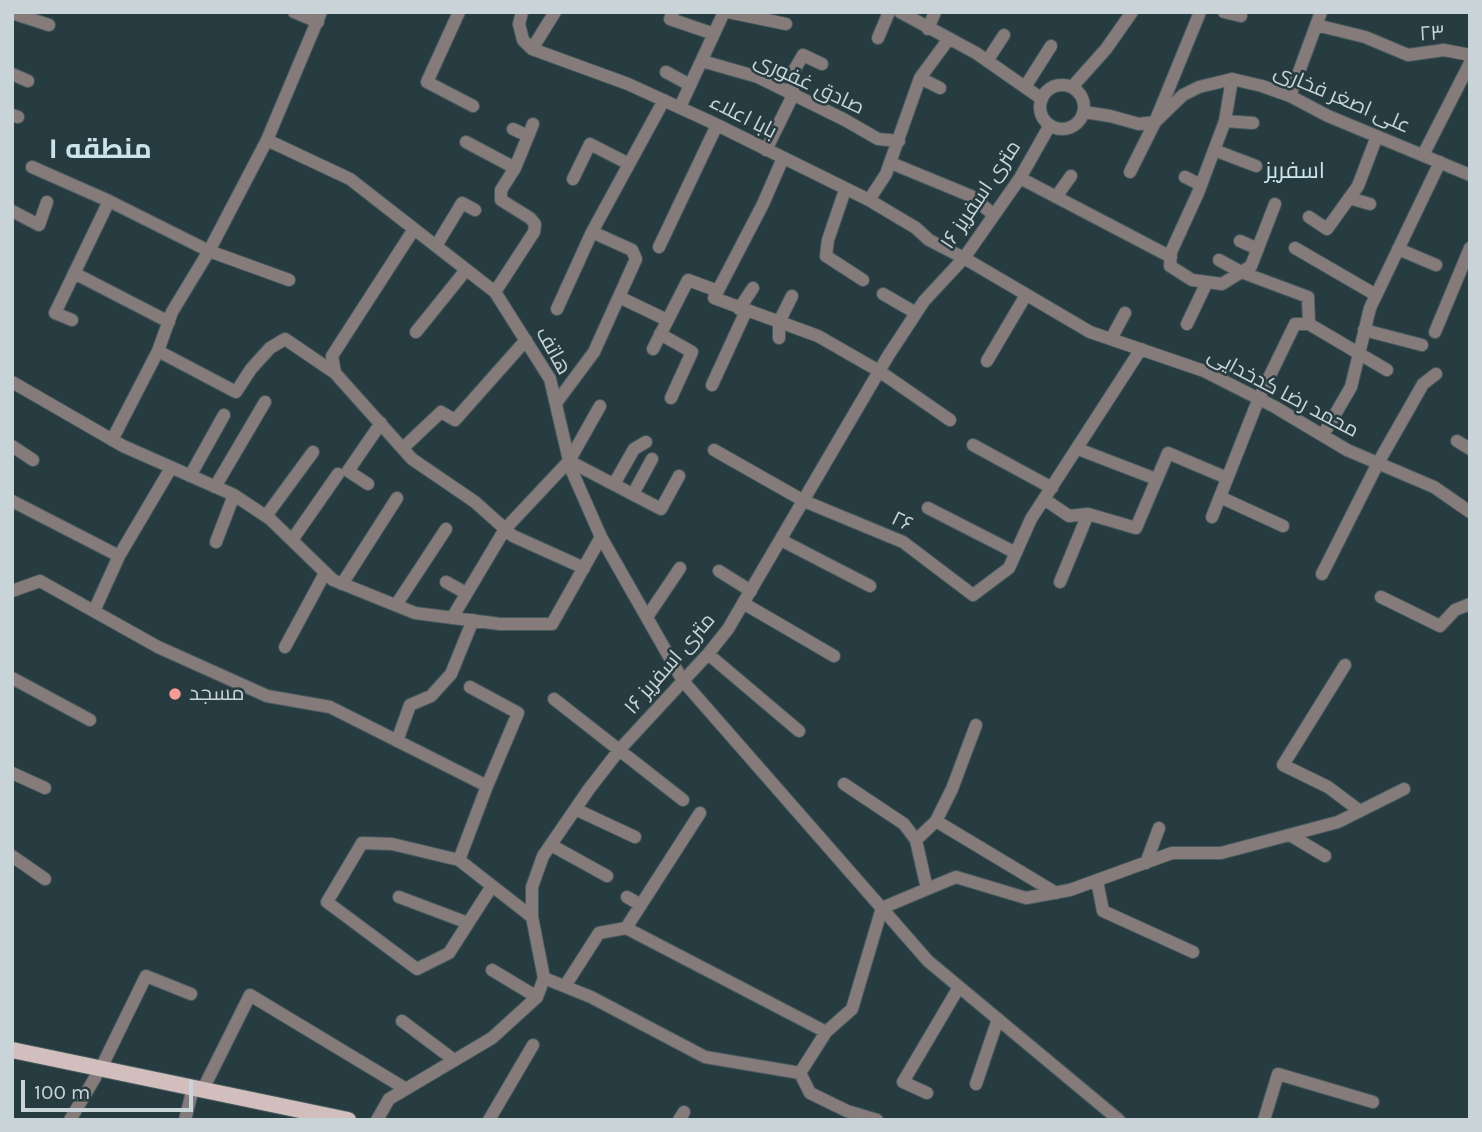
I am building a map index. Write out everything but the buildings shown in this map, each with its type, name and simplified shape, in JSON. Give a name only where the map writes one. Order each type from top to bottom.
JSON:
[{"type":"main road","points":[[12,1050],[308,1120]]},
{"type":"main road","points":[[12,1059],[99,1072]]},
{"type":"main road","points":[[197,1093],[348,1120]]},
{"type":"street","points":[[112,440],[158,351],[169,322],[267,140],[320,17],[294,12]]},
{"type":"street","points":[[459,12],[426,82],[473,106]]},
{"type":"street","points":[[522,12],[519,24],[523,40],[532,48],[555,12]]},
{"type":"street","points":[[673,12],[670,19],[714,34]]},
{"type":"street","points":[[680,107],[726,12],[786,24]]},
{"type":"street","points":[[878,38],[888,12]]},
{"type":"street","points":[[900,12],[987,61],[1042,99]]},
{"type":"street","points":[[928,29],[935,12]]},
{"type":"street","points":[[1130,172],[1155,122],[1200,12]]},
{"type":"street","points":[[1224,12],[1241,16]]},
{"type":"street","points":[[1290,96],[1321,12]]},
{"type":"street","points":[[12,13],[49,25]]},
{"type":"street","points":[[1072,87],[1106,49],[1130,13]]},
{"type":"street","name":"۲۳","points":[[1316,25],[1365,37],[1408,55],[1444,50],[1470,55]]},
{"type":"street","points":[[987,61],[1004,35]]},
{"type":"street","points":[[869,200],[891,163],[920,78],[948,40]]},
{"type":"street","points":[[1025,87],[1051,46]]},
{"type":"street","name":"بابا اعلاء","points":[[532,48],[628,84],[680,107],[869,200],[916,228],[929,240],[964,258]]},
{"type":"street","points":[[766,150],[793,95],[792,74],[803,55],[822,64]]},
{"type":"street","name":"صادق غفوری","points":[[702,61],[758,77],[878,139],[899,141]]},
{"type":"street","points":[[1423,155],[1470,63]]},
{"type":"street","points":[[666,72],[690,85]]},
{"type":"street","points":[[12,74],[28,81]]},
{"type":"street","points":[[920,78],[940,88]]},
{"type":"street","points":[[1232,79],[1225,121],[1171,257],[1170,266],[1192,280],[1222,284],[1251,266],[1275,204]]},
{"type":"street","name":"علی اصغر فخاری","points":[[1155,122],[1183,95],[1199,87],[1232,79],[1290,96],[1328,116],[1470,175]]},
{"type":"street","points":[[1065,85],[1072,87],[1082,98],[1084,112],[1081,119],[1070,128],[1050,125],[1041,113],[1042,99],[1051,88],[1065,85]]},
{"type":"street","points":[[557,309],[592,232],[664,100]]},
{"type":"street","points":[[1084,112],[1139,124],[1155,122]]},
{"type":"street","points":[[1225,121],[1253,123]]},
{"type":"street","points":[[659,247],[717,125]]},
{"type":"street","name":"۱۶ متری اسفریز","points":[[544,978],[532,917],[532,887],[543,856],[620,749],[708,654],[751,591],[879,371],[924,300],[964,258],[1020,178],[1050,125]]},
{"type":"street","points":[[495,292],[534,232],[534,224],[530,218],[501,200],[501,190],[515,168],[531,130],[513,129]]},
{"type":"street","points":[[1309,217],[1327,229],[1358,186],[1377,136]]},
{"type":"street","name":"هاتف","points":[[267,140],[350,179],[495,292],[550,379],[569,461],[601,537],[683,681],[928,961],[1119,1120]]},
{"type":"street","points":[[467,142],[515,168]]},
{"type":"street","points":[[573,179],[590,144],[629,164]]},
{"type":"street","points":[[1214,150],[1256,166]]},
{"type":"street","points":[[783,159],[714,298],[818,336],[879,371],[950,420]]},
{"type":"street","points":[[1323,435],[1351,387],[1364,330],[1376,295],[1440,162]]},
{"type":"street","points":[[891,163],[971,196],[994,215]]},
{"type":"street","points":[[32,167],[109,201],[209,251],[289,280]]},
{"type":"street","points":[[1056,197],[1071,176]]},
{"type":"street","points":[[1185,177],[1201,185]]},
{"type":"street","points":[[1020,178],[1171,257]]},
{"type":"street","points":[[845,190],[828,240],[826,256],[863,279]]},
{"type":"street","points":[[1349,198],[1370,204]]},
{"type":"street","points":[[72,320],[55,313],[109,201]]},
{"type":"street","points":[[12,211],[39,225],[47,202]]},
{"type":"street","points":[[436,246],[462,203],[475,210]]},
{"type":"street","points":[[335,373],[332,356],[414,229]]},
{"type":"street","points":[[556,402],[594,352],[636,259],[632,250],[592,232]]},
{"type":"street","points":[[1240,241],[1258,249]]},
{"type":"street","points":[[1295,248],[1376,295]]},
{"type":"street","points":[[1435,332],[1470,248]]},
{"type":"street","points":[[1398,249],[1436,265]]},
{"type":"street","name":"محمد رضا کدخدایی","points":[[964,258],[1090,332],[1204,371],[1259,398],[1348,450],[1434,487],[1470,512]]},
{"type":"street","points":[[1219,260],[1241,272],[1308,297],[1309,324]]},
{"type":"street","points":[[416,332],[466,270]]},
{"type":"street","points":[[74,273],[169,322]]},
{"type":"street","points":[[653,349],[688,280],[718,290]]},
{"type":"street","points":[[1187,324],[1207,282]]},
{"type":"street","points":[[712,385],[753,288]]},
{"type":"street","points":[[883,294],[916,313]]},
{"type":"street","points":[[987,360],[1026,295]]},
{"type":"street","points":[[779,338],[779,322],[792,296]]},
{"type":"street","points":[[619,297],[667,320]]},
{"type":"street","points":[[1111,339],[1125,313]]},
{"type":"street","points":[[1212,517],[1259,398],[1295,324],[1309,324],[1387,370]]},
{"type":"street","points":[[1364,330],[1422,345]]},
{"type":"street","points":[[660,334],[692,352],[671,398]]},
{"type":"street","points":[[158,351],[236,392],[270,348],[285,339],[335,373],[412,459],[475,502],[513,536],[583,568]]},
{"type":"street","points":[[403,449],[441,412],[454,420],[526,340]]},
{"type":"street","points":[[928,508],[1016,553],[1031,519],[1141,349]]},
{"type":"street","points":[[1322,574],[1378,463],[1423,384],[1436,374]]},
{"type":"street","points":[[12,382],[112,440],[234,495],[266,516],[333,580],[415,613],[500,624],[552,624],[601,537]]},
{"type":"street","points":[[215,487],[265,402]]},
{"type":"street","points":[[452,618],[505,529],[569,461],[600,407]]},
{"type":"street","points":[[190,476],[225,415]]},
{"type":"street","points":[[368,484],[348,471],[381,423]]},
{"type":"street","points":[[1457,441],[1470,449]]},
{"type":"street","points":[[614,484],[634,449],[646,442]]},
{"type":"street","points":[[974,445],[1052,488]]},
{"type":"street","points":[[12,446],[33,460]]},
{"type":"street","points":[[1078,449],[1156,479]]},
{"type":"street","name":"۲۶","points":[[714,450],[804,501],[903,542],[973,594],[1009,568],[1016,553]]},
{"type":"street","points":[[266,516],[313,452]]},
{"type":"street","points":[[1044,499],[1069,516],[1088,514],[1136,528],[1168,453],[1227,478]]},
{"type":"street","points":[[633,494],[652,459]]},
{"type":"street","points":[[569,461],[661,509],[679,476]]},
{"type":"street","points":[[94,611],[119,556],[171,468]]},
{"type":"street","points":[[292,540],[338,474]]},
{"type":"street","points":[[216,542],[234,495]]},
{"type":"street","points":[[1220,497],[1283,526]]},
{"type":"street","points":[[342,584],[397,498]]},
{"type":"street","points":[[12,500],[119,556]]},
{"type":"street","points":[[1059,582],[1088,514]]},
{"type":"street","points":[[396,605],[446,528]]},
{"type":"street","points":[[781,540],[870,586]]},
{"type":"street","points":[[647,617],[680,568]]},
{"type":"street","points":[[719,571],[751,591]]},
{"type":"street","points":[[285,647],[325,573]]},
{"type":"street","points":[[12,591],[40,581],[158,647],[267,696],[330,707],[487,786]]},
{"type":"street","points":[[446,582],[467,593]]},
{"type":"street","points":[[1381,597],[1440,626],[1455,610],[1470,604]]},
{"type":"street","points":[[743,603],[834,656]]},
{"type":"street","points":[[397,741],[410,705],[431,696],[451,674],[473,620]]},
{"type":"street","points":[[708,654],[799,730]]},
{"type":"street","points":[[1345,665],[1283,765],[1328,787],[1360,811]]},
{"type":"street","points":[[12,678],[90,720]]},
{"type":"street","points":[[459,860],[519,713],[470,687]]},
{"type":"street","points":[[554,699],[683,800]]},
{"type":"street","points":[[916,840],[936,821],[976,724]]},
{"type":"street","points":[[12,773],[45,788]]},
{"type":"street","points":[[844,784],[904,824],[916,840],[928,889]]},
{"type":"street","points":[[800,1073],[825,1031],[852,1009],[882,908],[956,877],[1026,898],[1056,893],[1172,853],[1221,853],[1338,822],[1404,789]]},
{"type":"street","points":[[575,809],[635,837]]},
{"type":"street","points":[[626,928],[700,813]]},
{"type":"street","points":[[936,821],[1056,893]]},
{"type":"street","points":[[1146,863],[1159,828]]},
{"type":"street","points":[[1290,835],[1325,856]]},
{"type":"street","points":[[492,886],[449,953],[417,970],[327,902],[362,843],[392,844],[459,860],[532,917]]},
{"type":"street","points":[[551,845],[607,876]]},
{"type":"street","points":[[12,856],[45,879]]},
{"type":"street","points":[[1097,881],[1103,911],[1193,952]]},
{"type":"street","points":[[399,897],[468,923]]},
{"type":"street","points":[[627,897],[641,905]]},
{"type":"street","points":[[565,986],[599,933],[626,928],[825,1031]]},
{"type":"street","points":[[492,970],[537,997]]},
{"type":"street","points":[[70,1120],[99,1072],[146,976],[191,994]]},
{"type":"street","points":[[377,1120],[389,1099],[492,1038],[537,997],[544,978],[591,997],[705,1057],[800,1073]]},
{"type":"street","points":[[927,1093],[903,1082],[959,987]]},
{"type":"street","points":[[185,1120],[250,995],[406,1089]]},
{"type":"street","points":[[976,1084],[998,1019]]},
{"type":"street","points":[[402,1021],[454,1060]]},
{"type":"street","points":[[489,1120],[533,1045]]},
{"type":"street","points":[[800,1073],[810,1093],[847,1111],[877,1120]]},
{"type":"street","points":[[1264,1120],[1278,1074],[1373,1102]]},
{"type":"place","name":"مسجد","points":[[175,694]]},
{"type":"district","name":"منطقه ۱","points":[[100,150]]},
{"type":"district","name":"اسفریز","points":[[1295,171]]}]
